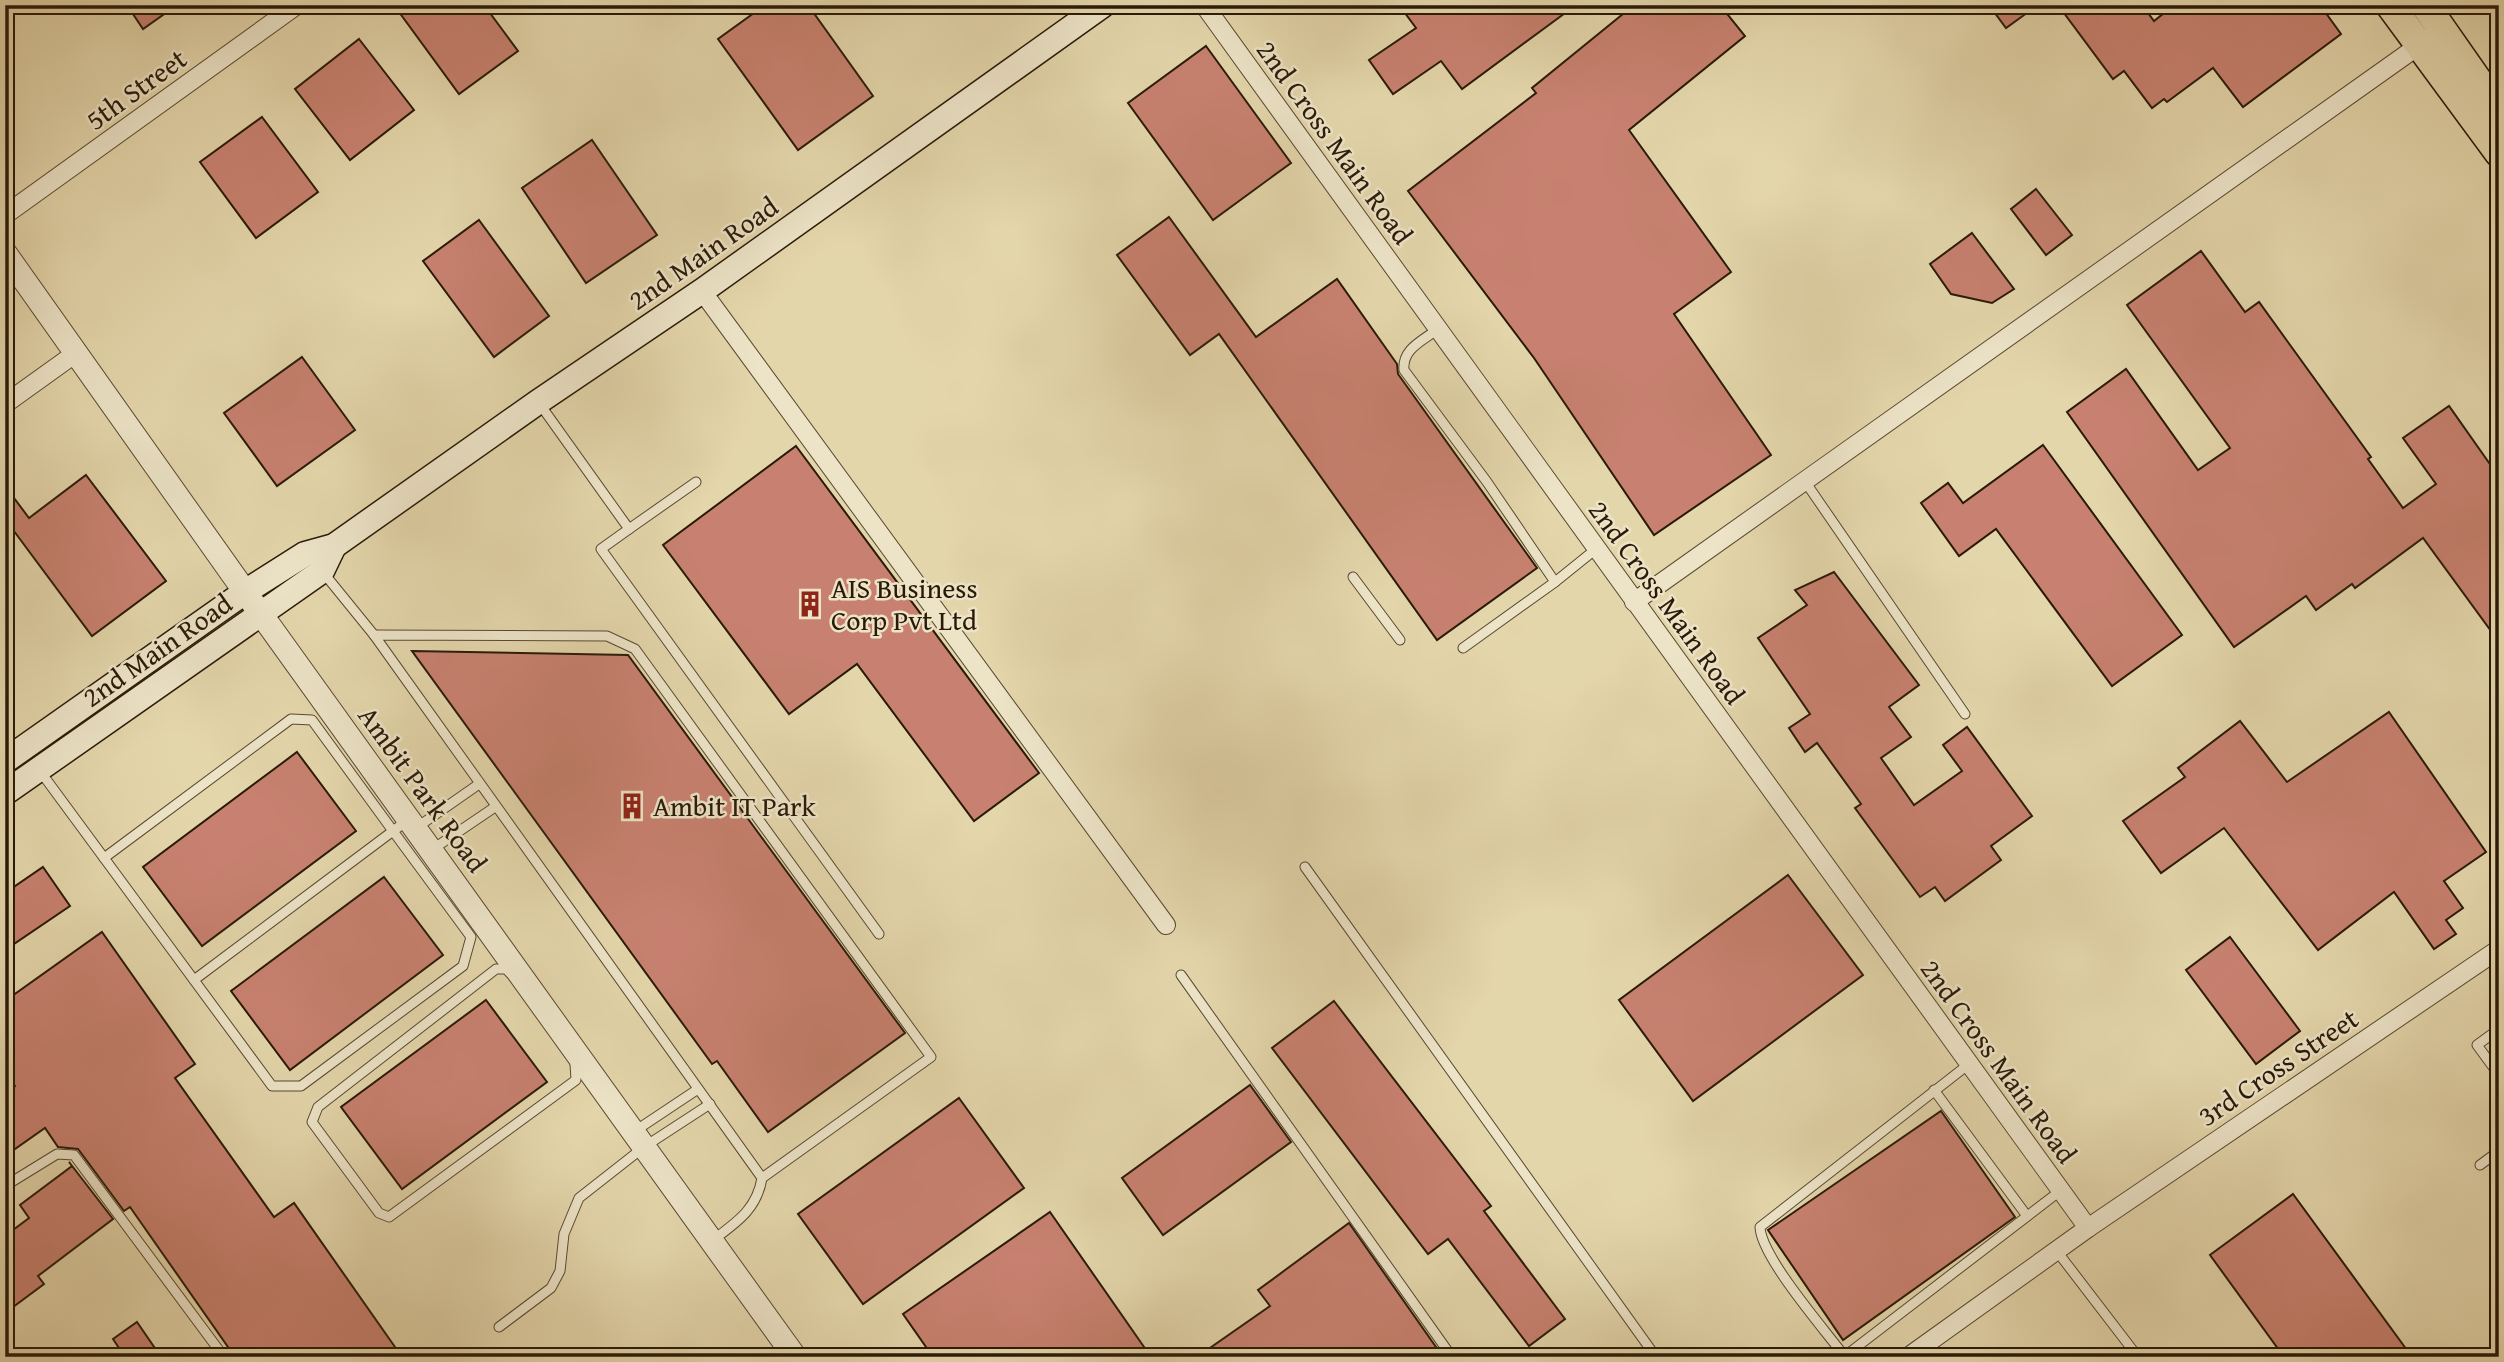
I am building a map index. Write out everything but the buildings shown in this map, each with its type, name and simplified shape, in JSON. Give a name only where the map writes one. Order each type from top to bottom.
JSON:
[{"type":"main road","name":"2nd Main Road","points":[[5,761],[245,592],[305,554],[334,547],[538,402],[702,291],[1104,5]]},
{"type":"main road","points":[[2390,5],[2431,37],[2499,111]]},
{"type":"main road","points":[[2425,5],[2431,37],[2499,153]]},
{"type":"main road","name":"2nd Main Road","points":[[5,793],[322,571],[334,547]]},
{"type":"street","name":"5th Street","points":[[5,215],[297,5]]},
{"type":"street","name":"2nd Cross Main Road","points":[[1204,5],[2088,1228]]},
{"type":"street","points":[[1634,602],[2431,37]]},
{"type":"street","name":"Ambit Park Road","points":[[5,253],[260,613],[405,826],[431,851],[517,976],[795,1357]]},
{"type":"street","points":[[702,291],[1166,925]]},
{"type":"street","points":[[5,404],[76,353]]},
{"type":"street","name":"3rd Cross Street","points":[[1908,1357],[2056,1250],[2499,949]]},
{"type":"lane","points":[[1438,329],[1407,352],[1403,359],[1404,370],[1487,482],[1555,582]]},
{"type":"lane","points":[[538,402],[629,529]]},
{"type":"lane","points":[[1804,480],[1965,714]]},
{"type":"lane","points":[[696,482],[601,549],[879,934]]},
{"type":"lane","points":[[1463,648],[1596,549]]},
{"type":"lane","points":[[322,571],[373,635],[762,1178]]},
{"type":"lane","points":[[1353,577],[1400,639]]},
{"type":"lane","points":[[373,635],[607,636],[635,649],[931,1057],[762,1178],[759,1194],[747,1214],[712,1242]]},
{"type":"lane","points":[[39,770],[272,1086],[301,1086],[452,974],[463,965],[471,937],[405,826],[312,720],[291,719],[104,858]]},
{"type":"lane","points":[[194,980],[405,826],[479,784]]},
{"type":"lane","points":[[431,851],[495,807]]},
{"type":"lane","points":[[1305,867],[1656,1357]]},
{"type":"lane","points":[[517,976],[506,969],[496,969],[312,1115],[312,1122],[379,1213],[389,1217],[399,1212],[576,1080],[574,1060],[561,1036]]},
{"type":"lane","points":[[1181,975],[1452,1357]]},
{"type":"lane","points":[[2499,1029],[2477,1045],[2499,1075]]},
{"type":"lane","points":[[1969,1064],[1760,1227],[1760,1238],[1784,1276],[1845,1357],[2060,1191]]},
{"type":"lane","points":[[499,1327],[551,1288],[560,1271],[564,1234],[579,1198],[638,1139],[698,1089]]},
{"type":"lane","points":[[1934,1090],[2027,1216]]},
{"type":"lane","points":[[638,1139],[710,1104]]},
{"type":"lane","points":[[2480,1165],[2499,1151]]},
{"type":"lane","points":[[5,1186],[57,1154],[74,1155],[224,1357]]},
{"type":"lane","points":[[2056,1250],[2138,1357]]},
{"type":"place","name":"AIS Business Corp Pvt Ltd","points":[[810,604]]},
{"type":"place","name":"Ambit IT Park","points":[[632,806]]}]
